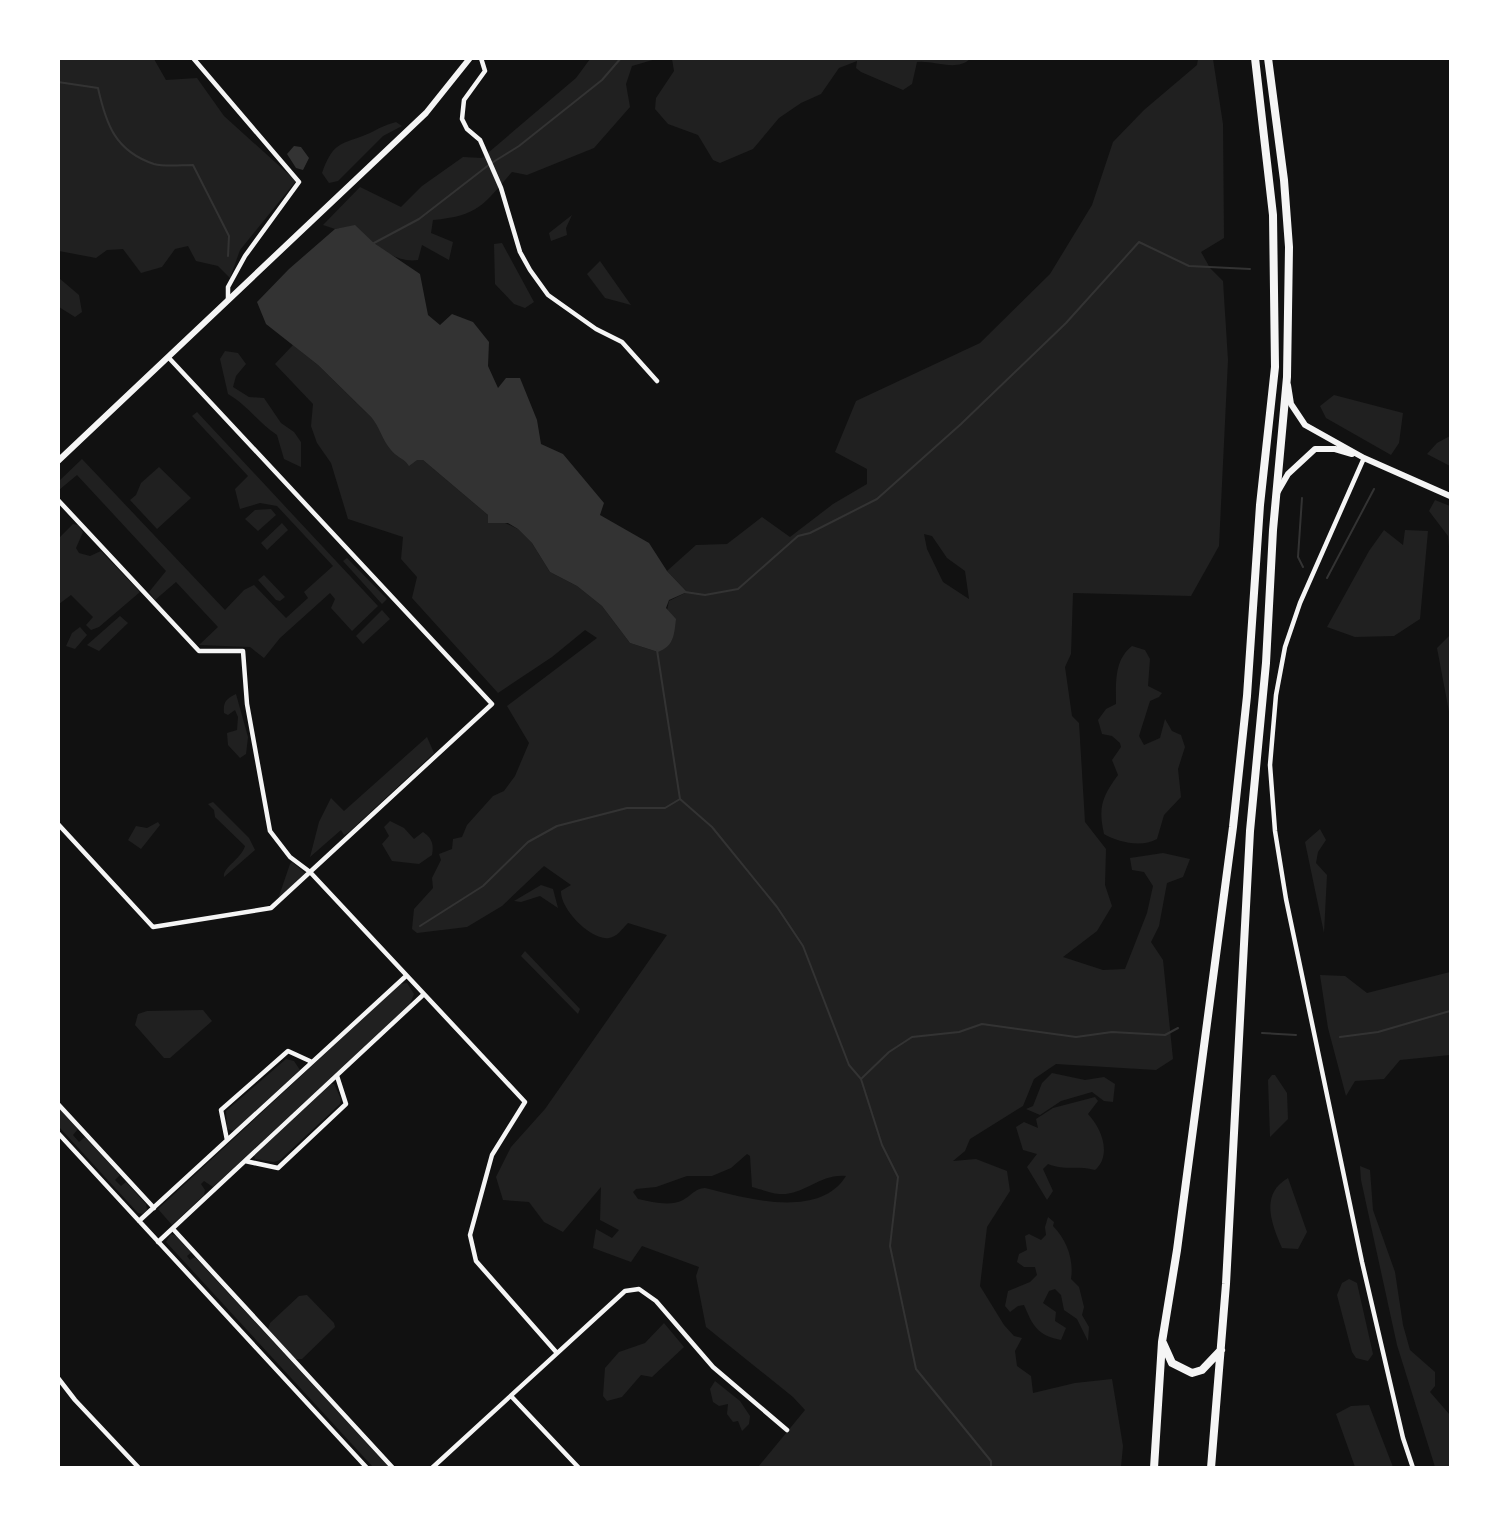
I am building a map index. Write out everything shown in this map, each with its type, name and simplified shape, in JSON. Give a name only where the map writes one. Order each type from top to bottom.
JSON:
[{"type":"main road","points":[[1154,1467],[1162,1342],[1177,1250],[1233,827],[1247,696],[1255,574],[1275,367],[1272,203],[1255,58]]},
{"type":"main road","points":[[1211,1467],[1221,1350],[1250,831],[1266,663],[1276,495],[1287,376],[1288,236],[1284,180],[1268,58]]},
{"type":"main road","points":[[1162,1342],[1172,1363],[1191,1373],[1202,1370],[1221,1350]]},
{"type":"street","points":[[193,58],[299,182],[244,256],[228,287],[229,302]]},
{"type":"street","points":[[58,461],[170,358],[426,113],[470,58]]},
{"type":"street","points":[[481,58],[485,71],[464,100],[462,119],[467,129],[480,140],[501,188],[520,252],[548,295],[580,319],[622,342],[657,381]]},
{"type":"street","points":[[58,824],[153,927],[271,908],[492,704],[170,358]]},
{"type":"street","points":[[1287,376],[1291,404],[1305,425],[1364,458],[1450,496]]},
{"type":"street","points":[[1276,495],[1288,474],[1315,448],[1335,449],[1364,458]]},
{"type":"street","points":[[1364,458],[1300,603],[1285,647],[1276,695],[1270,765],[1275,831],[1286,899],[1365,1273],[1403,1438],[1413,1467]]},
{"type":"street","points":[[58,500],[199,651],[243,651],[247,704],[270,831],[290,856],[310,872],[525,1102],[492,1155],[470,1235],[476,1261],[557,1353]]},
{"type":"street","points":[[139,1221],[406,976]]},
{"type":"street","points":[[158,1242],[423,995]]},
{"type":"street","points":[[226,1140],[221,1110],[288,1051],[312,1062]]},
{"type":"street","points":[[245,1161],[278,1168],[346,1104],[336,1076]]},
{"type":"street","points":[[58,1104],[154,1208]]},
{"type":"street","points":[[58,1133],[367,1467]]},
{"type":"street","points":[[173,1228],[393,1467]]},
{"type":"street","points":[[432,1467],[625,1291],[639,1289],[656,1301],[713,1367],[787,1430]]},
{"type":"street","points":[[58,1378],[75,1400],[139,1467]]},
{"type":"street","points":[[511,1396],[579,1467]]},
{"type":"shaded area","points":[[672,58],[970,59],[958,65],[917,62],[912,84],[903,90],[861,72],[856,68],[857,61],[839,68],[821,94],[801,103],[779,118],[753,149],[720,163],[713,160],[698,135],[668,124],[655,109],[656,98],[674,71]]},
{"type":"shaded area","points":[[58,59],[154,59],[166,80],[197,78],[224,116],[296,181],[240,250],[230,278],[218,266],[196,261],[188,246],[175,249],[162,267],[141,273],[123,249],[107,250],[96,258],[59,251]]},
{"type":"shaded area","points":[[590,59],[656,59],[632,66],[626,84],[630,107],[594,148],[527,175],[512,172],[487,200],[471,211],[433,220],[431,233],[453,242],[449,260],[422,245],[418,260],[400,258],[384,250],[355,226],[335,229],[323,225],[360,187],[401,207],[422,186],[463,157],[482,158],[576,78]]},
{"type":"shaded area","points":[[1198,59],[1213,59],[1223,124],[1224,238],[1201,252],[1210,268],[1223,281],[1228,360],[1219,546],[1191,596],[1073,593],[1071,654],[1065,667],[1072,716],[1079,723],[1085,822],[1106,849],[1105,885],[1112,906],[1097,931],[1063,957],[1103,970],[1125,969],[1147,913],[1153,886],[1144,872],[1132,870],[1130,858],[1163,853],[1190,859],[1183,877],[1167,883],[1159,926],[1151,942],[1163,960],[1173,1059],[1156,1070],[1056,1064],[1034,1079],[1023,1106],[970,1139],[965,1151],[953,1161],[976,1159],[1007,1171],[1010,1191],[987,1227],[980,1286],[1004,1325],[1014,1336],[1022,1338],[1015,1351],[1017,1366],[1031,1376],[1033,1393],[1075,1383],[1112,1379],[1123,1446],[1121,1467],[758,1467],[805,1410],[793,1397],[706,1327],[696,1276],[699,1267],[642,1246],[631,1262],[593,1248],[596,1229],[612,1238],[619,1230],[600,1220],[601,1187],[563,1232],[544,1222],[529,1202],[503,1200],[496,1177],[511,1147],[545,1109],[667,935],[628,923],[609,938],[602,938],[594,934],[571,915],[562,898],[561,891],[571,885],[544,866],[502,906],[467,927],[417,933],[412,929],[414,909],[433,888],[432,878],[441,860],[439,854],[452,849],[453,839],[462,837],[467,825],[493,796],[504,791],[515,776],[529,743],[507,706],[597,638],[585,630],[552,657],[498,693],[412,598],[417,577],[401,559],[403,537],[348,519],[331,463],[317,443],[311,426],[313,404],[275,364],[293,345],[318,365],[371,417],[395,452],[401,457],[423,460],[488,515],[518,529],[532,543],[550,572],[577,586],[602,606],[630,643],[658,652],[669,601],[687,592],[667,571],[696,545],[727,544],[762,517],[790,537],[833,504],[867,484],[867,469],[835,452],[856,401],[980,343],[1050,274],[1092,205],[1113,142],[1144,110],[1197,65]],"holes":[[[924,534],[932,536],[947,558],[965,571],[969,599],[943,582],[927,549]],[[747,1154],[750,1156],[752,1187],[772,1193],[788,1194],[828,1178],[846,1176],[834,1190],[818,1198],[800,1202],[760,1200],[705,1188],[678,1202],[661,1203],[638,1199],[633,1192],[636,1189],[656,1187],[687,1176],[712,1176],[731,1168]]]},
{"type":"shaded area","points":[[396,122],[402,126],[383,136],[338,181],[329,183],[322,173],[335,149],[346,142]]},
{"type":"shaded area","points":[[294,146],[301,147],[309,158],[303,170],[296,168],[287,154]]},
{"type":"shaded area","points":[[572,215],[566,228],[567,235],[551,241],[549,233]]},
{"type":"shaded area","points":[[355,225],[374,243],[420,274],[428,315],[440,325],[452,314],[473,322],[489,342],[488,366],[498,388],[506,378],[520,378],[537,420],[541,444],[563,454],[604,503],[600,515],[649,543],[667,571],[687,592],[669,600],[666,608],[676,619],[675,630],[670,643],[663,650],[658,652],[630,643],[602,606],[577,586],[550,572],[532,543],[518,529],[508,523],[488,523],[488,515],[423,460],[417,460],[409,466],[388,446],[371,417],[318,365],[266,324],[257,302],[289,269],[335,229]]},
{"type":"shaded area","points":[[502,243],[534,302],[525,308],[514,304],[495,284],[494,244]]},
{"type":"shaded area","points":[[600,261],[631,305],[605,298],[587,274]]},
{"type":"shaded area","points":[[59,278],[79,295],[82,312],[75,317],[59,307]]},
{"type":"shaded area","points":[[225,351],[238,353],[246,364],[236,376],[233,387],[249,397],[264,398],[281,423],[294,432],[301,442],[301,467],[284,459],[277,435],[228,394],[220,359]]},
{"type":"shaded area","points":[[1334,395],[1403,413],[1399,443],[1391,455],[1326,418],[1320,406]]},
{"type":"shaded area","points":[[197,412],[378,606],[352,631],[331,608],[335,599],[330,593],[280,638],[264,658],[250,647],[199,645],[218,627],[176,582],[155,600],[149,592],[166,571],[77,475],[59,490],[59,481],[82,459],[225,610],[244,590],[254,585],[286,618],[308,598],[304,592],[333,566],[277,506],[260,503],[240,509],[235,489],[248,476],[192,416]]},
{"type":"shaded area","points":[[1450,436],[1450,466],[1427,454],[1437,443]]},
{"type":"shaded area","points":[[159,467],[191,498],[157,529],[130,500],[136,495],[141,483]]},
{"type":"shaded area","points":[[1435,500],[1450,506],[1450,557],[1448,536],[1429,511]]},
{"type":"shaded area","points":[[271,509],[276,515],[258,531],[245,519],[255,510]]},
{"type":"shaded area","points":[[282,523],[288,530],[267,550],[261,543]]},
{"type":"shaded area","points":[[73,524],[78,525],[83,532],[76,548],[79,553],[90,556],[101,551],[140,592],[99,627],[91,630],[86,625],[93,617],[71,595],[59,604],[59,538]]},
{"type":"shaded area","points":[[1384,530],[1403,545],[1405,530],[1428,531],[1420,619],[1394,636],[1355,637],[1327,627],[1369,551]]},
{"type":"shaded area","points":[[347,558],[387,599],[382,604],[343,561]]},
{"type":"shaded area","points":[[264,575],[285,597],[280,601],[276,600],[258,580]]},
{"type":"shaded area","points":[[382,610],[390,619],[363,644],[356,636]]},
{"type":"shaded area","points":[[120,616],[128,623],[99,651],[87,645]]},
{"type":"shaded area","points":[[80,627],[87,635],[75,649],[66,646],[72,633]]},
{"type":"shaded area","points":[[1450,635],[1450,717],[1437,648]]},
{"type":"shaded area","points":[[1132,646],[1145,650],[1150,659],[1148,686],[1162,693],[1150,701],[1139,736],[1144,745],[1160,738],[1165,719],[1172,731],[1181,735],[1185,747],[1178,769],[1181,797],[1164,815],[1157,839],[1144,843],[1123,841],[1104,834],[1101,816],[1105,796],[1118,775],[1112,760],[1121,747],[1112,736],[1102,734],[1098,720],[1106,709],[1116,704],[1116,680],[1119,665]]},
{"type":"shaded area","points":[[236,694],[248,737],[246,754],[240,758],[228,745],[227,733],[237,730],[238,717],[235,710],[228,715],[224,713],[226,701]]},
{"type":"shaded area","points":[[427,737],[434,753],[349,832],[344,835],[341,830],[310,857],[319,822],[331,798],[344,811]]},
{"type":"shaded area","points":[[213,802],[249,838],[255,850],[224,877],[226,870],[245,846],[215,817],[214,810],[208,804]]},
{"type":"shaded area","points":[[390,821],[404,828],[414,839],[423,832],[426,834],[432,842],[432,855],[419,864],[392,861],[382,844],[389,836],[384,827]]},
{"type":"shaded area","points":[[158,822],[160,825],[141,849],[128,840],[136,826],[147,828]]},
{"type":"shaded area","points":[[1320,829],[1326,840],[1318,852],[1316,863],[1327,875],[1324,933],[1305,842]]},
{"type":"shaded area","points":[[292,862],[305,873],[278,899],[290,864]]},
{"type":"shaded area","points":[[541,885],[553,889],[558,908],[540,896],[521,902],[514,901]]},
{"type":"shaded area","points":[[525,951],[580,1009],[578,1014],[521,956]]},
{"type":"shaded area","points":[[1450,972],[1450,1055],[1400,1060],[1384,1079],[1355,1081],[1346,1096],[1328,1028],[1320,975],[1345,976],[1367,993]]},
{"type":"shaded area","points":[[407,983],[414,994],[410,1004],[403,1012],[213,1187],[204,1181],[201,1184],[205,1190],[204,1195],[172,1225],[158,1209],[400,984]]},
{"type":"shaded area","points":[[203,1010],[212,1021],[170,1058],[164,1058],[135,1025],[138,1014],[147,1011]]},
{"type":"shaded area","points":[[286,1059],[294,1061],[300,1070],[234,1131],[227,1129],[226,1111]]},
{"type":"shaded area","points":[[1052,1073],[1085,1080],[1104,1077],[1115,1084],[1113,1102],[1104,1101],[1092,1092],[1061,1101],[1040,1115],[1026,1109],[1033,1106],[1042,1083]]},
{"type":"shaded area","points":[[1275,1075],[1287,1093],[1288,1119],[1270,1137],[1268,1080]]},
{"type":"shaded area","points":[[331,1084],[334,1084],[341,1099],[340,1104],[280,1160],[274,1162],[255,1159],[254,1155]]},
{"type":"shaded area","points":[[1095,1097],[1098,1101],[1088,1114],[1101,1134],[1103,1142],[1104,1150],[1100,1164],[1095,1170],[1048,1164],[1043,1169],[1053,1191],[1047,1200],[1027,1167],[1037,1154],[1023,1150],[1016,1127],[1024,1122],[1038,1128],[1036,1119],[1053,1108]]},
{"type":"shaded area","points":[[59,1108],[78,1129],[73,1135],[79,1142],[85,1137],[120,1175],[115,1180],[121,1186],[126,1182],[146,1204],[147,1210],[142,1214],[138,1213],[59,1127]]},
{"type":"shaded area","points":[[1360,1166],[1370,1170],[1373,1210],[1395,1272],[1403,1325],[1410,1350],[1435,1372],[1435,1386],[1430,1392],[1450,1415],[1450,1467],[1435,1467],[1397,1345],[1361,1180]]},
{"type":"shaded area","points":[[1288,1178],[1307,1232],[1298,1249],[1282,1248],[1274,1229],[1270,1210],[1274,1192]]},
{"type":"shaded area","points":[[1048,1217],[1054,1222],[1053,1226],[1068,1251],[1071,1279],[1079,1287],[1084,1307],[1082,1315],[1089,1327],[1088,1341],[1077,1319],[1064,1310],[1061,1295],[1055,1289],[1049,1291],[1043,1303],[1056,1312],[1055,1321],[1066,1328],[1061,1340],[1041,1332],[1030,1319],[1024,1305],[1010,1312],[1005,1306],[1008,1291],[1030,1282],[1037,1275],[1035,1267],[1024,1267],[1017,1262],[1019,1254],[1027,1250],[1025,1236],[1029,1234],[1041,1240],[1046,1235],[1045,1227]]},
{"type":"shaded area","points":[[171,1234],[177,1236],[192,1252],[187,1256],[190,1260],[195,1257],[389,1467],[373,1467],[166,1242]]},
{"type":"shaded area","points":[[1349,1279],[1357,1283],[1373,1354],[1368,1361],[1356,1358],[1352,1352],[1337,1295],[1342,1283]]},
{"type":"shaded area","points":[[307,1295],[334,1323],[335,1327],[302,1359],[295,1359],[268,1329],[270,1323],[299,1296]]},
{"type":"shaded area","points":[[664,1323],[684,1347],[652,1377],[641,1375],[622,1397],[607,1401],[603,1396],[605,1368],[619,1352],[645,1343]]},
{"type":"shaded area","points":[[715,1381],[740,1401],[750,1416],[749,1424],[742,1431],[738,1421],[733,1422],[727,1414],[728,1404],[719,1406],[713,1402],[710,1389]]},
{"type":"shaded area","points":[[1369,1405],[1393,1467],[1355,1467],[1336,1414],[1351,1406]]},
{"type":"waterway","points":[[374,243],[419,219],[490,164],[519,146],[602,80],[621,58]]},
{"type":"waterway","points":[[58,82],[98,88],[114,135],[130,152],[158,165],[193,165],[229,236],[228,256]]},
{"type":"waterway","points":[[685,592],[705,595],[738,589],[798,536],[810,533],[877,499],[961,424],[1066,323],[1139,242],[1189,266],[1250,269]]},
{"type":"waterway","points":[[1327,578],[1374,489]]},
{"type":"waterway","points":[[1302,498],[1298,557],[1303,567]]},
{"type":"waterway","points":[[657,650],[680,799],[712,827],[777,907],[803,946],[849,1065],[861,1079],[882,1145],[898,1177],[890,1246],[916,1369],[991,1461],[991,1468]]},
{"type":"waterway","points":[[420,926],[483,886],[528,842],[557,826],[627,808],[665,808],[680,799]]},
{"type":"waterway","points":[[1340,1037],[1378,1032],[1450,1011]]},
{"type":"waterway","points":[[862,1078],[889,1052],[912,1037],[959,1032],[982,1024],[1076,1037],[1112,1032],[1165,1035],[1178,1028]]},
{"type":"waterway","points":[[1262,1033],[1296,1035]]}]
